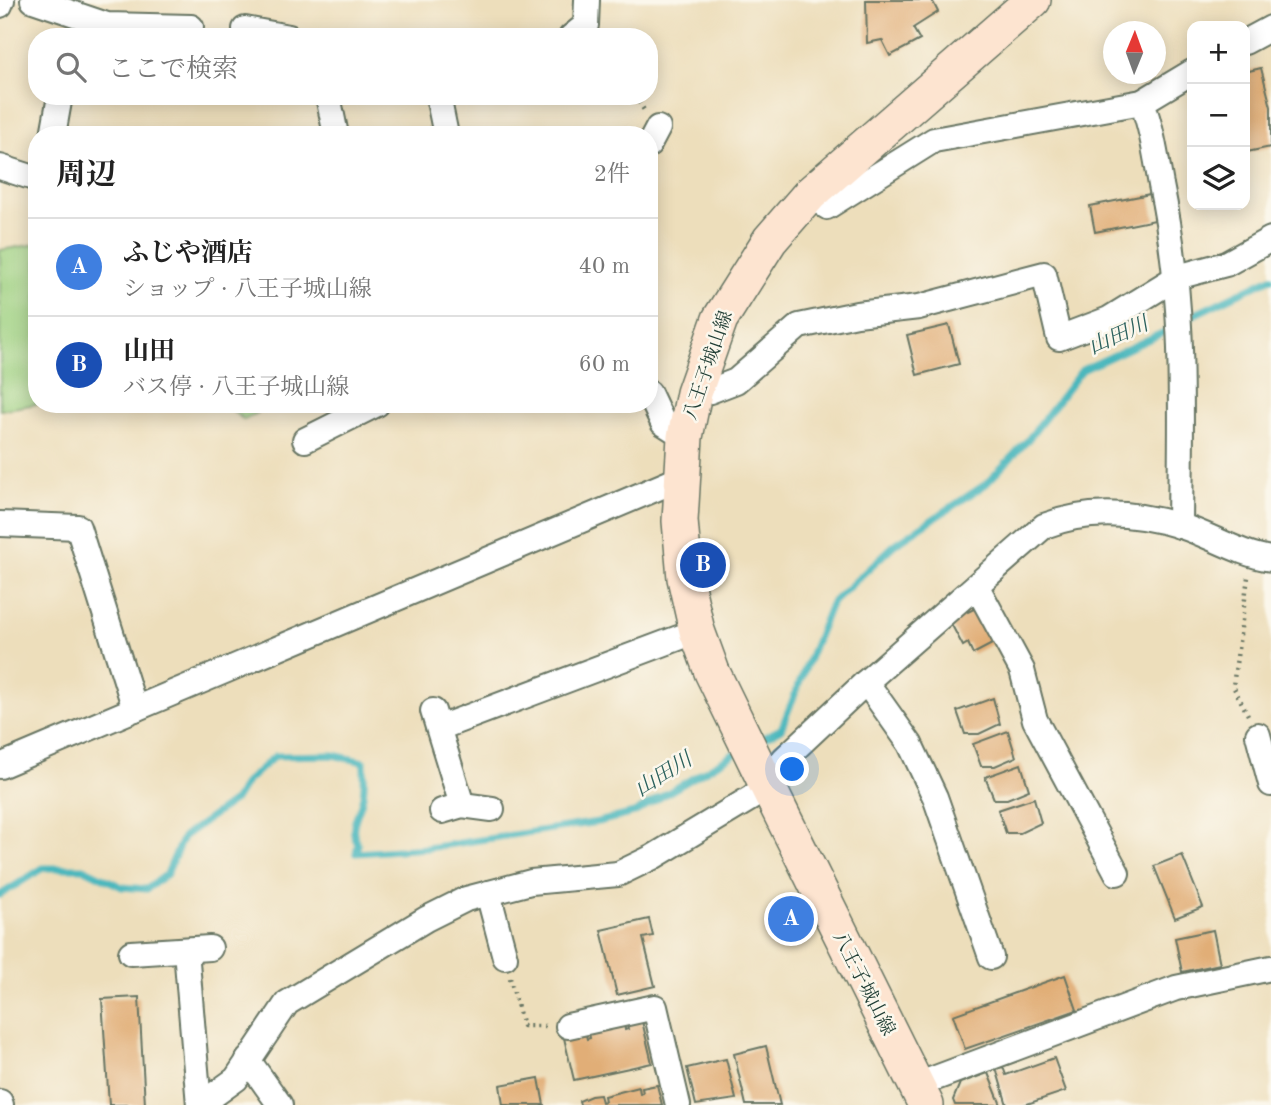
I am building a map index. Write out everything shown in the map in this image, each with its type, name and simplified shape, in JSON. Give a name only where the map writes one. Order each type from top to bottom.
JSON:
[{"type":"main road","name":"八王子城山線","points":[[922,1095],[767,785],[697,631],[684,566],[680,521],[685,437],[694,393],[720,319],[731,297],[770,240],[810,194],[1033,0]]},
{"type":"street","points":[[0,5],[2,0]]},
{"type":"street","points":[[33,0],[74,25],[191,27]]},
{"type":"street","points":[[579,28],[587,0]]},
{"type":"street","points":[[1250,39],[1271,28]]},
{"type":"street","points":[[810,194],[827,207],[934,140],[1142,102],[1187,75]]},
{"type":"street","points":[[1142,102],[1150,122],[1180,304],[1180,526]]},
{"type":"street","points":[[55,126],[59,105]]},
{"type":"street","points":[[330,105],[334,126]]},
{"type":"street","points":[[440,105],[444,126]]},
{"type":"street","points":[[0,167],[28,176]]},
{"type":"street","points":[[694,393],[710,391],[736,381],[799,326],[857,314],[919,307],[1044,274],[1059,338],[1110,319],[1177,277],[1226,264],[1271,239]]},
{"type":"street","points":[[658,412],[663,423],[685,437]]},
{"type":"street","points":[[305,440],[359,413]]},
{"type":"street","points":[[0,766],[681,478]]},
{"type":"street","points":[[209,1102],[236,1079],[287,1003],[426,919],[466,899],[531,882],[618,874],[653,857],[751,798],[767,785],[784,759],[866,681],[1044,526],[1072,515],[1106,512],[1180,526],[1261,558]]},
{"type":"street","points":[[0,524],[78,527],[135,709]]},
{"type":"street","points":[[977,587],[1022,670],[1035,720],[1118,873]]},
{"type":"street","points":[[492,809],[452,808],[436,720],[697,631]]},
{"type":"street","points":[[866,681],[910,744],[935,797],[991,957]]},
{"type":"street","points":[[1258,735],[1271,785]]},
{"type":"street","points":[[488,893],[505,957]]},
{"type":"street","points":[[131,953],[198,949],[209,1102]]},
{"type":"street","points":[[922,1095],[1176,988],[1271,968]]},
{"type":"street","points":[[568,1026],[655,1007],[678,1105]]},
{"type":"street","points":[[248,1060],[280,1105]]},
{"type":"path","points":[[1258,735],[1233,685],[1261,558]]},
{"type":"path","points":[[505,957],[523,1026],[568,1026]]},
{"type":"green space","points":[[28,245],[28,405],[0,410],[0,250]]},
{"type":"green space","points":[[236,413],[257,413],[244,420]]},
{"type":"building","points":[[866,0],[932,0],[938,12],[913,28],[920,40],[890,56],[882,40],[867,43]]},
{"type":"building","points":[[1261,68],[1271,107],[1271,147],[1250,151],[1250,84],[1250,71]]},
{"type":"building","points":[[1150,194],[1155,220],[1095,232],[1090,206]]},
{"type":"building","points":[[949,325],[959,364],[917,375],[907,335]]},
{"type":"building","points":[[966,608],[968,612],[976,608],[994,643],[973,654],[968,643],[963,646],[948,618]]},
{"type":"building","points":[[993,698],[1000,724],[979,734],[965,734],[957,711]]},
{"type":"building","points":[[1008,731],[1016,757],[995,766],[981,766],[973,744]]},
{"type":"building","points":[[1021,764],[1029,790],[1007,799],[994,799],[985,777]]},
{"type":"building","points":[[1034,798],[1041,823],[1020,833],[1006,833],[998,810]]},
{"type":"building","points":[[1182,855],[1203,907],[1175,918],[1154,866]]},
{"type":"building","points":[[649,919],[653,936],[643,938],[655,986],[617,995],[601,930]]},
{"type":"building","points":[[1213,930],[1220,964],[1182,972],[1175,938]]},
{"type":"building","points":[[1065,975],[1077,1010],[965,1049],[953,1015]]},
{"type":"building","points":[[139,997],[145,1105],[109,1105],[102,999]]},
{"type":"building","points":[[642,1021],[652,1063],[574,1080],[564,1038],[585,1031],[587,1039],[590,1038],[589,1033],[624,1023],[625,1030],[628,1029],[627,1024]]},
{"type":"building","points":[[766,1046],[780,1105],[746,1105],[734,1054]]},
{"type":"building","points":[[1054,1058],[1066,1091],[1024,1105],[1007,1105],[996,1068],[1003,1067],[1006,1075]]},
{"type":"building","points":[[726,1059],[736,1099],[696,1105],[687,1068]]},
{"type":"building","points":[[988,1073],[1001,1105],[955,1105],[953,1100],[960,1083]]},
{"type":"building","points":[[539,1078],[544,1105],[503,1105],[500,1085]]},
{"type":"building","points":[[657,1085],[662,1105],[580,1105],[579,1101],[600,1095],[602,1102],[605,1101],[604,1096],[639,1087],[640,1094],[643,1093],[642,1088]]},
{"type":"waterway","name":"山田川","points":[[1185,319],[1271,278]]},
{"type":"waterway","name":"山田川","points":[[757,741],[781,729],[831,604],[894,545],[986,484],[1027,441],[1082,370],[1173,328]]},
{"type":"waterway","name":"山田川","points":[[0,895],[43,868],[83,868],[122,887],[147,889],[167,874],[183,837],[235,800],[246,782],[275,756],[333,755],[364,762],[363,796],[354,826],[358,844],[356,853],[427,848],[598,822],[634,813],[740,750]]},
{"type":"place","name":"山田","points":[[703,565]]},
{"type":"place","name":"ふじや酒店","points":[[791,919]]}]
